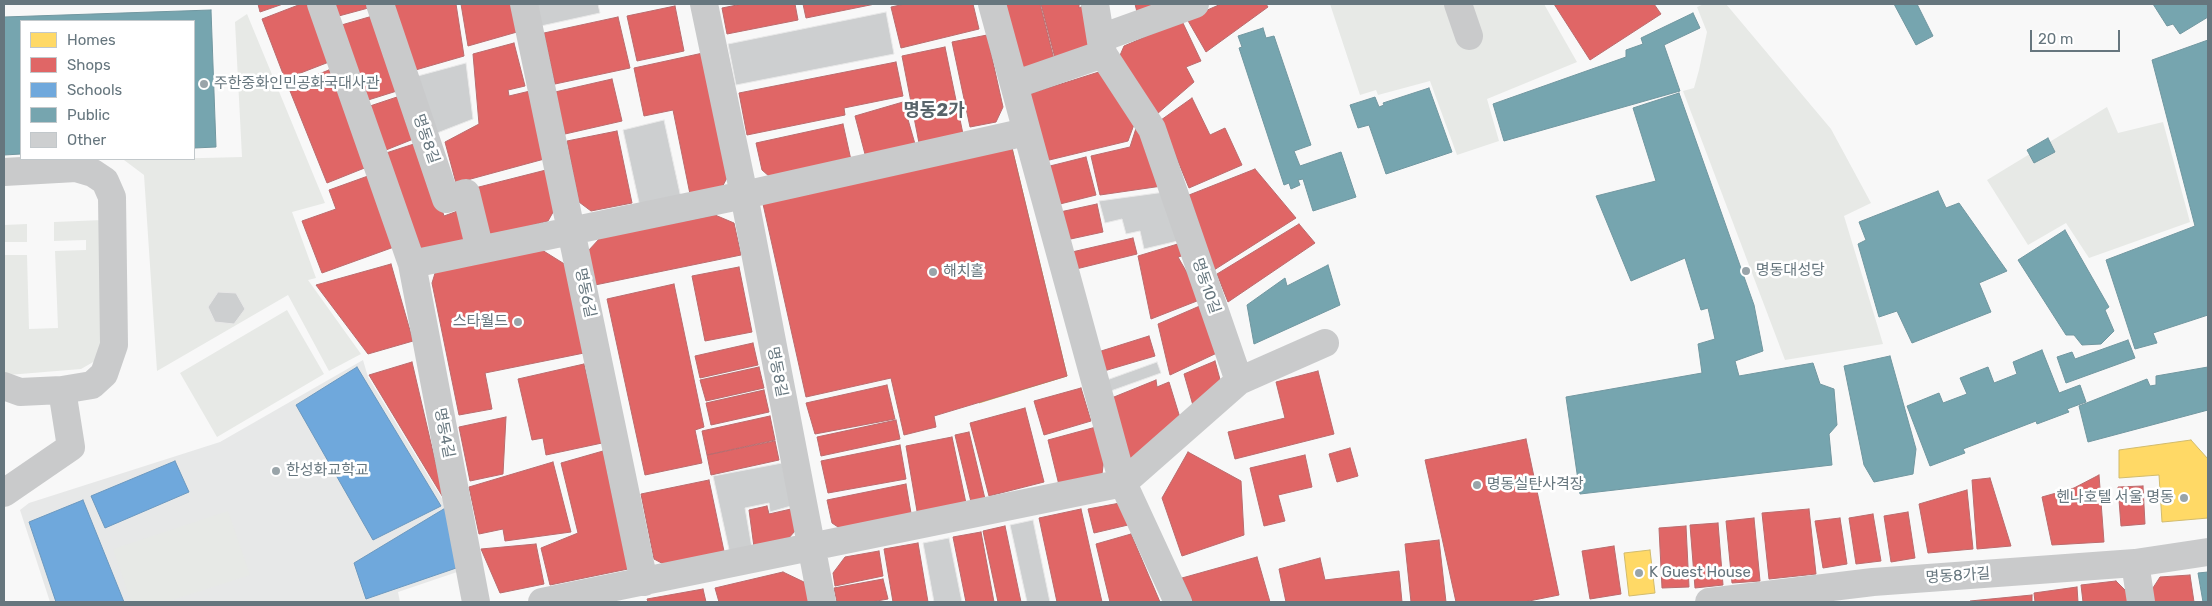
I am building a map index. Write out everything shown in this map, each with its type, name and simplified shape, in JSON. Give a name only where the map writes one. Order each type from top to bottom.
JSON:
[{"type":"street","name":"명동4길","points":[[321,4],[412,264],[476,602]]},
{"type":"street","name":"명동8길","points":[[380,4],[446,199],[466,193],[480,250]]},
{"type":"street","name":"명동6길","points":[[524,4],[573,230],[644,582]]},
{"type":"street","name":"명동8길","points":[[704,4],[744,195],[822,602]]},
{"type":"street","points":[[992,4],[1123,483],[1178,602]]},
{"type":"street","name":"명동10길","points":[[1096,4],[1102,46],[1152,129],[1239,381]]},
{"type":"street","points":[[1014,85],[1195,4]]},
{"type":"street","points":[[1458,4],[1468,36]]},
{"type":"street","points":[[412,264],[744,195],[1026,132]]},
{"type":"street","points":[[4,172],[76,168],[93,173],[105,181],[112,197],[114,345],[104,374],[92,385],[62,390],[20,392],[4,386]]},
{"type":"street","points":[[542,602],[1123,483],[1239,381],[1325,343]]},
{"type":"street","points":[[4,493],[71,447],[62,390]]},
{"type":"street","name":"명동8가길","points":[[1709,602],[1874,592],[2135,563],[2208,552]]},
{"type":"street","points":[[2135,563],[2141,602]]},
{"type":"shaded area","points":[[1330,4],[1544,4],[1577,62],[1487,99],[1499,141],[1457,155],[1430,81],[1378,95],[1376,90],[1360,95]]},
{"type":"shaded area","points":[[1704,4],[1726,4],[1831,129],[1871,203],[1844,216],[1883,344],[1785,360],[1683,91],[1694,88],[1699,70],[1707,32],[1697,7]]},
{"type":"shaded area","points":[[247,14],[325,203],[292,212],[316,278],[308,280],[361,354],[329,371],[288,295],[157,371],[144,175],[124,160],[195,160],[195,158],[242,157],[235,22]]},
{"type":"shaded area","points":[[2107,107],[2118,133],[2163,122],[2190,222],[2089,258],[2066,223],[2028,245],[1987,180]]},
{"type":"shaded area","points":[[103,220],[107,336],[95,361],[81,369],[8,375],[4,372],[4,255],[27,255],[29,329],[58,328],[55,251],[86,250],[86,240],[54,241],[54,222]]},
{"type":"shaded area","points":[[27,224],[27,242],[4,242],[4,225]]},
{"type":"shaded area","points":[[287,310],[324,374],[217,437],[180,373]]},
{"type":"shaded area","name":"한성화교학교","points":[[363,360],[368,377],[444,502],[466,569],[398,592],[400,602],[50,602],[20,510],[29,503],[220,442]]},
{"type":"shaded area","points":[[228,511],[250,575],[166,602],[131,602],[113,549]]},
{"type":"building: Homes","points":[[1012,148],[1067,376],[979,403],[927,167]]},
{"type":"building: Homes","name":"헨나호텔 서울 명동","points":[[2191,440],[2208,459],[2208,518],[2162,522],[2159,475],[2119,478],[2119,450]]},
{"type":"building: Homes","name":"K Guest House","points":[[1650,550],[1655,593],[1629,596],[1624,553]]},
{"type":"building: Shops","points":[[258,4],[283,4],[260,12]]},
{"type":"building: Shops","points":[[301,4],[307,4],[329,62],[285,79],[262,19]]},
{"type":"building: Shops","points":[[330,4],[371,4],[372,7],[335,17]]},
{"type":"building: Shops","points":[[389,4],[456,4],[464,56],[412,71]]},
{"type":"building: Shops","points":[[461,4],[512,4],[517,32],[468,46]]},
{"type":"building: Shops","points":[[742,4],[795,4],[798,20],[727,34],[722,8]]},
{"type":"building: Shops","points":[[803,4],[875,4],[806,18]]},
{"type":"building: Shops","points":[[905,4],[973,4],[979,29],[901,48],[891,7]]},
{"type":"building: Shops","points":[[1001,4],[1040,4],[1055,63],[1019,72]]},
{"type":"building: Shops","points":[[1041,4],[1079,4],[1079,8],[1087,4],[1099,50],[1056,62]]},
{"type":"building: Shops","points":[[1135,4],[1160,4],[1137,12]]},
{"type":"building: Shops","points":[[1221,4],[1266,4],[1268,7],[1206,52],[1187,19]]},
{"type":"building: Shops","points":[[1554,4],[1654,4],[1661,14],[1590,60]]},
{"type":"building: Shops","points":[[675,6],[684,51],[637,61],[627,16]]},
{"type":"building: Shops","points":[[376,15],[400,90],[365,101],[338,26]]},
{"type":"building: Shops","points":[[618,17],[630,68],[555,84],[544,33]]},
{"type":"building: Shops","points":[[1182,21],[1201,61],[1186,67],[1194,82],[1157,114],[1118,60],[1124,46]]},
{"type":"building: Shops","points":[[987,35],[1003,107],[996,122],[970,127],[952,42]]},
{"type":"building: Shops","points":[[514,43],[525,86],[508,90],[509,96],[530,91],[548,158],[456,183],[445,142],[479,124],[473,54]]},
{"type":"building: Shops","points":[[945,47],[963,134],[919,143],[902,56]]},
{"type":"building: Shops","points":[[703,53],[729,174],[719,193],[691,199],[673,110],[644,116],[634,68]]},
{"type":"building: Shops","points":[[896,62],[903,96],[844,108],[845,115],[747,135],[739,93]]},
{"type":"building: Shops","points":[[329,70],[367,167],[327,183],[288,86]]},
{"type":"building: Shops","points":[[1102,71],[1136,119],[1128,141],[1041,162],[1023,96]]},
{"type":"building: Shops","points":[[612,79],[622,121],[565,134],[555,92]]},
{"type":"building: Shops","points":[[403,95],[416,138],[381,152],[367,107]]},
{"type":"building: Shops","points":[[1192,98],[1210,135],[1225,128],[1242,165],[1189,188],[1161,120]]},
{"type":"building: Shops","points":[[903,102],[915,144],[866,158],[855,116]]},
{"type":"building: Shops","points":[[1138,122],[1162,186],[1100,195],[1091,156],[1130,147]]},
{"type":"building: Shops","points":[[843,124],[851,160],[770,177],[762,170],[756,143]]},
{"type":"building: Shops","points":[[617,131],[632,203],[591,211],[579,202],[567,141]]},
{"type":"building: Shops","points":[[420,142],[444,216],[463,209],[473,240],[416,258],[383,154]]},
{"type":"building: Shops","points":[[1012,148],[1067,376],[934,416],[936,427],[904,435],[891,378],[806,397],[763,204]]},
{"type":"building: Shops","points":[[1086,157],[1096,195],[1056,205],[1046,167]]},
{"type":"building: Shops","points":[[1255,169],[1296,218],[1214,270],[1189,195]]},
{"type":"building: Shops","points":[[546,170],[556,207],[548,221],[487,237],[475,188]]},
{"type":"building: Shops","points":[[368,176],[394,247],[322,273],[302,221],[336,209],[329,190]]},
{"type":"building: Shops","points":[[1097,204],[1103,232],[1066,240],[1060,212]]},
{"type":"building: Shops","points":[[715,215],[734,223],[741,255],[595,285],[588,251],[600,238]]},
{"type":"building: Shops","points":[[1299,224],[1315,243],[1228,302],[1217,274]]},
{"type":"building: Shops","points":[[1133,238],[1137,254],[1076,269],[1072,252]]},
{"type":"building: Shops","points":[[1181,243],[1185,255],[1178,257],[1202,299],[1151,319],[1138,256]]},
{"type":"building: Shops","points":[[542,250],[566,265],[584,353],[485,373],[492,409],[459,415],[432,283],[436,270]]},
{"type":"building: Shops","points":[[391,264],[413,341],[368,354],[316,285]]},
{"type":"building: Shops","points":[[739,267],[752,332],[705,341],[692,276]]},
{"type":"building: Shops","points":[[674,284],[704,427],[695,430],[702,463],[645,475],[607,299]]},
{"type":"building: Shops","points":[[1202,305],[1219,352],[1170,375],[1158,324]]},
{"type":"building: Shops","points":[[1149,336],[1155,356],[1104,371],[1098,352]]},
{"type":"building: Shops","points":[[753,343],[758,365],[700,378],[695,356]]},
{"type":"building: Shops","points":[[1215,361],[1221,383],[1194,409],[1184,374]]},
{"type":"building: Shops","points":[[412,362],[444,499],[369,375]]},
{"type":"building: Shops","points":[[584,364],[602,443],[546,455],[543,438],[532,440],[518,379]]},
{"type":"building: Shops","points":[[759,367],[764,388],[706,401],[700,380]]},
{"type":"building: Shops","points":[[1318,371],[1334,434],[1235,459],[1228,432],[1285,418],[1276,382]]},
{"type":"building: Shops","points":[[1156,380],[1157,387],[1169,382],[1181,421],[1135,464],[1123,450],[1109,399]]},
{"type":"building: Shops","points":[[887,385],[895,419],[815,434],[806,403]]},
{"type":"building: Shops","points":[[1081,388],[1091,421],[1044,435],[1034,401]]},
{"type":"building: Shops","points":[[764,390],[769,412],[711,425],[706,403]]},
{"type":"building: Shops","points":[[1025,408],[1044,482],[989,496],[970,423]]},
{"type":"building: Shops","points":[[770,416],[775,440],[707,455],[702,431]]},
{"type":"building: Shops","points":[[506,417],[503,474],[470,481],[459,427]]},
{"type":"building: Shops","points":[[896,420],[900,439],[821,456],[817,437]]},
{"type":"building: Shops","points":[[1096,427],[1104,458],[1102,474],[1059,485],[1048,440]]},
{"type":"building: Shops","points":[[969,432],[986,503],[972,506],[955,435]]},
{"type":"building: Shops","points":[[952,437],[967,508],[918,517],[906,446]]},
{"type":"building: Shops","points":[[1526,439],[1559,595],[1524,602],[1456,602],[1425,460]]},
{"type":"building: Shops","points":[[775,441],[779,460],[711,475],[707,455]]},
{"type":"building: Shops","points":[[900,445],[906,479],[828,493],[821,461]]},
{"type":"building: Shops","points":[[1350,448],[1358,476],[1337,482],[1329,454]]},
{"type":"building: Shops","points":[[603,451],[628,569],[550,585],[541,548],[578,533],[561,463]]},
{"type":"building: Shops","points":[[1188,452],[1241,481],[1244,535],[1182,556],[1162,498]]},
{"type":"building: Shops","points":[[1305,455],[1312,487],[1278,495],[1285,521],[1264,526],[1250,468]]},
{"type":"building: Shops","points":[[553,462],[571,532],[505,541],[503,529],[479,534],[469,487]]},
{"type":"building: Shops","points":[[2099,475],[2104,542],[2052,545],[2042,497],[2074,488]]},
{"type":"building: Shops","points":[[1990,478],[2011,546],[1977,549],[1972,480]]},
{"type":"building: Shops","points":[[709,480],[725,556],[671,568],[654,559],[641,494]]},
{"type":"building: Shops","points":[[906,484],[912,519],[847,533],[832,523],[827,500]]},
{"type":"building: Shops","points":[[2143,486],[2145,524],[2121,526],[2118,487]]},
{"type":"building: Shops","points":[[1967,490],[1973,549],[1928,553],[1919,504]]},
{"type":"building: Shops","points":[[1120,503],[1128,525],[1094,533],[1088,509]]},
{"type":"building: Shops","points":[[767,506],[769,514],[791,509],[795,531],[787,540],[754,547],[749,510]]},
{"type":"building: Shops","points":[[1081,509],[1102,602],[1057,602],[1039,518]]},
{"type":"building: Shops","points":[[1809,509],[1816,574],[1769,579],[1762,513]]},
{"type":"building: Shops","points":[[1908,512],[1915,558],[1891,562],[1884,516]]},
{"type":"building: Shops","points":[[1873,514],[1881,561],[1856,564],[1849,518]]},
{"type":"building: Shops","points":[[1754,518],[1760,581],[1732,583],[1726,521]]},
{"type":"building: Shops","points":[[1840,518],[1847,564],[1823,568],[1815,521]]},
{"type":"building: Shops","points":[[1718,523],[1723,585],[1695,588],[1690,525]]},
{"type":"building: Shops","points":[[1005,526],[1021,602],[998,602],[983,531]]},
{"type":"building: Shops","points":[[1686,526],[1689,587],[1662,588],[1659,528]]},
{"type":"building: Shops","points":[[981,532],[994,602],[966,602],[953,537]]},
{"type":"building: Shops","points":[[1131,534],[1160,602],[1110,602],[1096,544]]},
{"type":"building: Shops","points":[[1439,540],[1446,602],[1411,602],[1405,544]]},
{"type":"building: Shops","points":[[918,543],[928,602],[893,602],[884,549]]},
{"type":"building: Shops","points":[[536,544],[544,584],[500,593],[481,549]]},
{"type":"building: Shops","points":[[1614,546],[1621,594],[1590,599],[1582,551]]},
{"type":"building: Shops","points":[[879,551],[883,576],[835,586],[833,573],[845,557]]},
{"type":"building: Shops","points":[[1257,557],[1270,602],[1193,602],[1182,578]]},
{"type":"building: Shops","points":[[1320,558],[1325,580],[1399,571],[1402,602],[1286,602],[1279,569]]},
{"type":"building: Shops","points":[[783,572],[806,583],[811,602],[719,602],[715,588]]},
{"type":"building: Shops","points":[[2190,575],[2194,602],[2152,602],[2151,591],[2160,577]]},
{"type":"building: Shops","points":[[883,579],[888,599],[871,602],[837,602],[834,588]]},
{"type":"building: Shops","points":[[2116,581],[2128,593],[2129,602],[2083,602],[2081,585]]},
{"type":"building: Shops","points":[[2077,587],[2078,602],[2035,602],[2034,593]]},
{"type":"building: Shops","points":[[703,589],[706,602],[648,602],[647,599]]},
{"type":"building: Shops","points":[[2032,595],[2032,602],[1969,602],[1970,601]]},
{"type":"building: Schools","points":[[357,367],[441,506],[373,540],[296,405]]},
{"type":"building: Schools","points":[[175,461],[189,492],[105,528],[91,496]]},
{"type":"building: Schools","points":[[83,500],[124,602],[56,602],[29,522]]},
{"type":"building: Schools","points":[[452,504],[462,566],[366,599],[354,563]]},
{"type":"building: Public","points":[[1894,4],[1917,4],[1933,36],[1916,45]]},
{"type":"building: Public","points":[[2153,4],[2208,4],[2208,17],[2180,34],[2173,24],[2167,26]]},
{"type":"building: Public","name":"주한중화인민공화국대사관","points":[[211,10],[216,147],[195,148],[195,20],[20,20],[20,154],[4,155],[4,17]]},
{"type":"building: Public","points":[[1693,13],[1700,28],[1664,45],[1680,91],[1504,141],[1493,104],[1626,57],[1626,50],[1643,44],[1641,38]]},
{"type":"building: Public","points":[[1263,28],[1266,38],[1274,36],[1311,145],[1294,151],[1300,166],[1341,152],[1356,197],[1313,211],[1303,179],[1298,180],[1300,185],[1291,189],[1289,183],[1284,185],[1239,48],[1242,47],[1238,36]]},
{"type":"building: Public","points":[[2208,40],[2208,315],[2153,333],[2157,343],[2135,349],[2106,260],[2195,226],[2152,60]]},
{"type":"building: Public","points":[[1429,88],[1452,152],[1386,174],[1369,125],[1358,128],[1350,105],[1375,97],[1379,107],[1384,105],[1383,103]]},
{"type":"building: Public","points":[[1679,93],[1754,305],[1763,351],[1735,361],[1739,376],[1813,363],[1820,384],[1834,389],[1837,425],[1829,434],[1832,465],[1580,494],[1566,397],[1702,373],[1698,344],[1715,339],[1708,308],[1701,310],[1685,258],[1631,281],[1596,196],[1656,181],[1633,108]]},
{"type":"building: Public","points":[[2048,138],[2055,152],[2034,163],[2027,150]]},
{"type":"building: Public","points":[[1938,191],[1946,208],[1959,203],[2007,271],[1979,283],[1991,312],[1912,343],[1897,311],[1879,317],[1858,244],[1866,240],[1859,222]]},
{"type":"building: Public","points":[[2065,230],[2109,307],[2105,310],[2114,331],[2101,344],[2082,345],[2074,335],[2066,335],[2018,260]]},
{"type":"building: Public","points":[[1328,265],[1340,305],[1254,344],[1247,305],[1285,278],[1287,286]]},
{"type":"building: Public","points":[[2128,340],[2135,358],[2066,383],[2057,357],[2072,352],[2075,359]]},
{"type":"building: Public","points":[[2042,350],[2059,393],[2080,385],[2086,402],[2067,409],[2069,412],[2037,424],[2036,421],[1963,449],[1965,453],[1930,466],[1907,406],[1939,393],[1943,403],[1967,394],[1960,378],[1988,367],[1994,383],[2017,374],[2013,362]]},
{"type":"building: Public","points":[[1890,356],[1916,449],[1913,474],[1874,482],[1864,465],[1844,366]]},
{"type":"building: Public","points":[[2208,367],[2208,410],[2088,442],[2079,406],[2147,379],[2150,386],[2156,385],[2156,376]]},
{"type":"building: Public","points":[[2208,572],[2208,602],[2203,602],[2198,573]]},
{"type":"building: Other","points":[[536,4],[598,4],[600,13],[541,26]]},
{"type":"building: Other","points":[[886,12],[894,54],[736,85],[728,44]]},
{"type":"building: Other","points":[[466,63],[473,119],[432,135],[414,77]]},
{"type":"building: Other","points":[[664,120],[681,198],[640,207],[623,130]]},
{"type":"building: Other","points":[[1165,192],[1182,240],[1144,249],[1140,231],[1126,234],[1122,219],[1105,223],[1099,201]]},
{"type":"building: Other","points":[[218,292],[236,293],[245,309],[234,324],[215,322],[208,307]]},
{"type":"building: Other","points":[[1157,362],[1161,373],[1108,392],[1104,381]]},
{"type":"building: Other","points":[[782,463],[791,506],[770,512],[769,503],[745,508],[752,548],[730,554],[713,476]]},
{"type":"building: Other","points":[[1033,520],[1050,602],[1027,602],[1010,525]]},
{"type":"building: Other","points":[[949,538],[962,602],[934,602],[923,543]]},
{"type":"place","name":"주한중화인민공화국대사관","points":[[204,84]]},
{"type":"place","name":"명동대성당","points":[[1746,271]]},
{"type":"place","name":"해치홀","points":[[933,272]]},
{"type":"place","name":"스타월드","points":[[518,322]]},
{"type":"place","name":"한성화교학교","points":[[276,471]]},
{"type":"place","name":"명동실탄사격장","points":[[1477,485]]},
{"type":"place","name":"헨나호텔 서울 명동","points":[[2184,498]]},
{"type":"place","name":"K Guest House","points":[[1639,573]]},
{"type":"district","name":"명동2가","points":[[934,111]]}]
